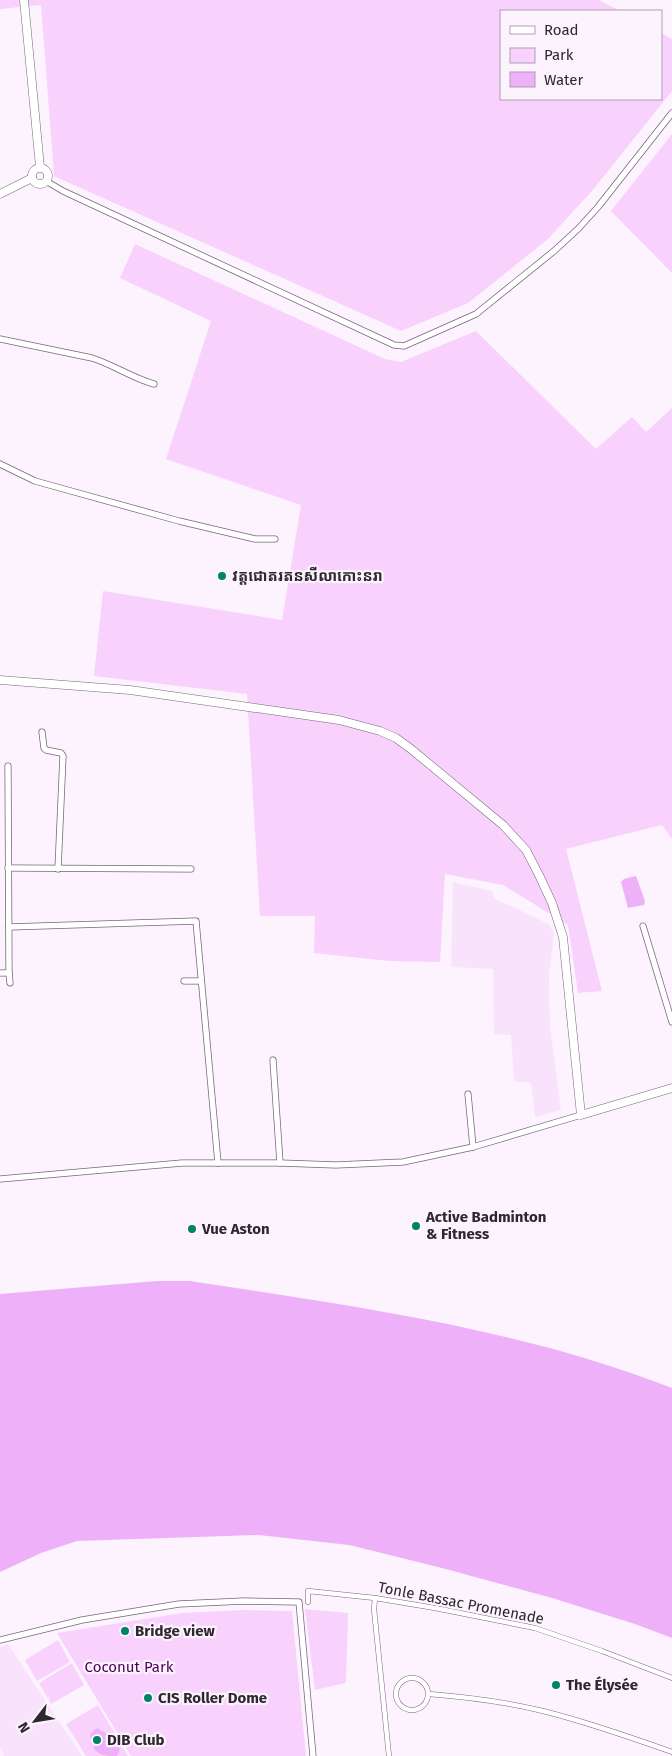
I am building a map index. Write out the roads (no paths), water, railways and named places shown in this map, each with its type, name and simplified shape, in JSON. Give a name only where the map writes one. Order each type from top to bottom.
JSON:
[{"type":"street","points":[[24,0],[40,167]]},
{"type":"street","points":[[46,181],[72,196],[394,345],[404,346],[476,314],[554,251],[598,207],[672,112]]},
{"type":"street","points":[[40,167],[31,174],[32,178],[34,182],[39,184],[46,181]]},
{"type":"street","points":[[40,167],[48,172],[46,181]]},
{"type":"street","points":[[0,194],[32,178]]},
{"type":"street","points":[[0,339],[106,362],[139,380],[154,384]]},
{"type":"street","points":[[0,464],[35,481],[103,501],[255,540],[275,539]]},
{"type":"street","points":[[0,680],[130,690],[339,720],[380,731],[396,738],[411,749],[503,825],[526,850],[543,882],[563,938],[581,1115]]},
{"type":"street","points":[[42,732],[44,748],[61,752],[64,756],[58,869]]},
{"type":"street","points":[[8,766],[10,983]]},
{"type":"street","points":[[8,868],[191,870]]},
{"type":"street","points":[[8,927],[196,922],[218,1163]]},
{"type":"street","points":[[643,926],[672,1022]]},
{"type":"street","points":[[0,973],[9,973]]},
{"type":"street","points":[[184,982],[201,981]]},
{"type":"street","points":[[273,1060],[280,1163]]},
{"type":"street","points":[[0,1180],[182,1163],[336,1165],[376,1164],[424,1158],[473,1147],[672,1088]]},
{"type":"street","points":[[468,1094],[473,1147]]},
{"type":"street","name":"Tonle Bassac Promenade","points":[[308,1602],[308,1592],[375,1598],[535,1628],[672,1678]]},
{"type":"street","points":[[375,1598],[374,1609],[389,1756]]},
{"type":"street","points":[[0,1640],[82,1620],[179,1604],[244,1601],[299,1602],[314,1756]]},
{"type":"street","points":[[413,1677],[418,1678],[425,1684],[429,1694],[424,1705],[412,1710],[400,1705],[396,1693],[400,1683],[413,1677]]},
{"type":"street","points":[[383,1694],[396,1693]]},
{"type":"street","points":[[429,1694],[461,1696],[543,1711],[613,1731],[672,1752]]},
{"type":"water","points":[[636,876],[645,901],[644,905],[628,908],[621,882],[624,879]]},
{"type":"water","points":[[157,1281],[190,1281],[434,1321],[555,1349],[614,1367],[672,1388],[672,1638],[635,1624],[552,1598],[442,1568],[349,1545],[259,1535],[77,1541],[41,1553],[0,1572],[0,1294]]},
{"type":"water","points":[[97,1728],[109,1735],[110,1744],[113,1747],[118,1746],[120,1749],[117,1756],[107,1756],[94,1749],[95,1744],[90,1737],[91,1733]]},
{"type":"place","name":"វត្តជោតរតនសីលាកោះនរា","points":[[222,576]]},
{"type":"place","name":"Active Badminton & Fitness","points":[[416,1226]]},
{"type":"place","name":"Vue Aston","points":[[192,1229]]},
{"type":"place","name":"Bridge view","points":[[125,1631]]},
{"type":"place","name":"The Élysée","points":[[556,1685]]},
{"type":"place","name":"CIS Roller Dome","points":[[148,1698]]},
{"type":"place","name":"DIB Club","points":[[97,1740]]},
{"type":"park label","name":"Coconut Park","points":[[129,1667]]}]
